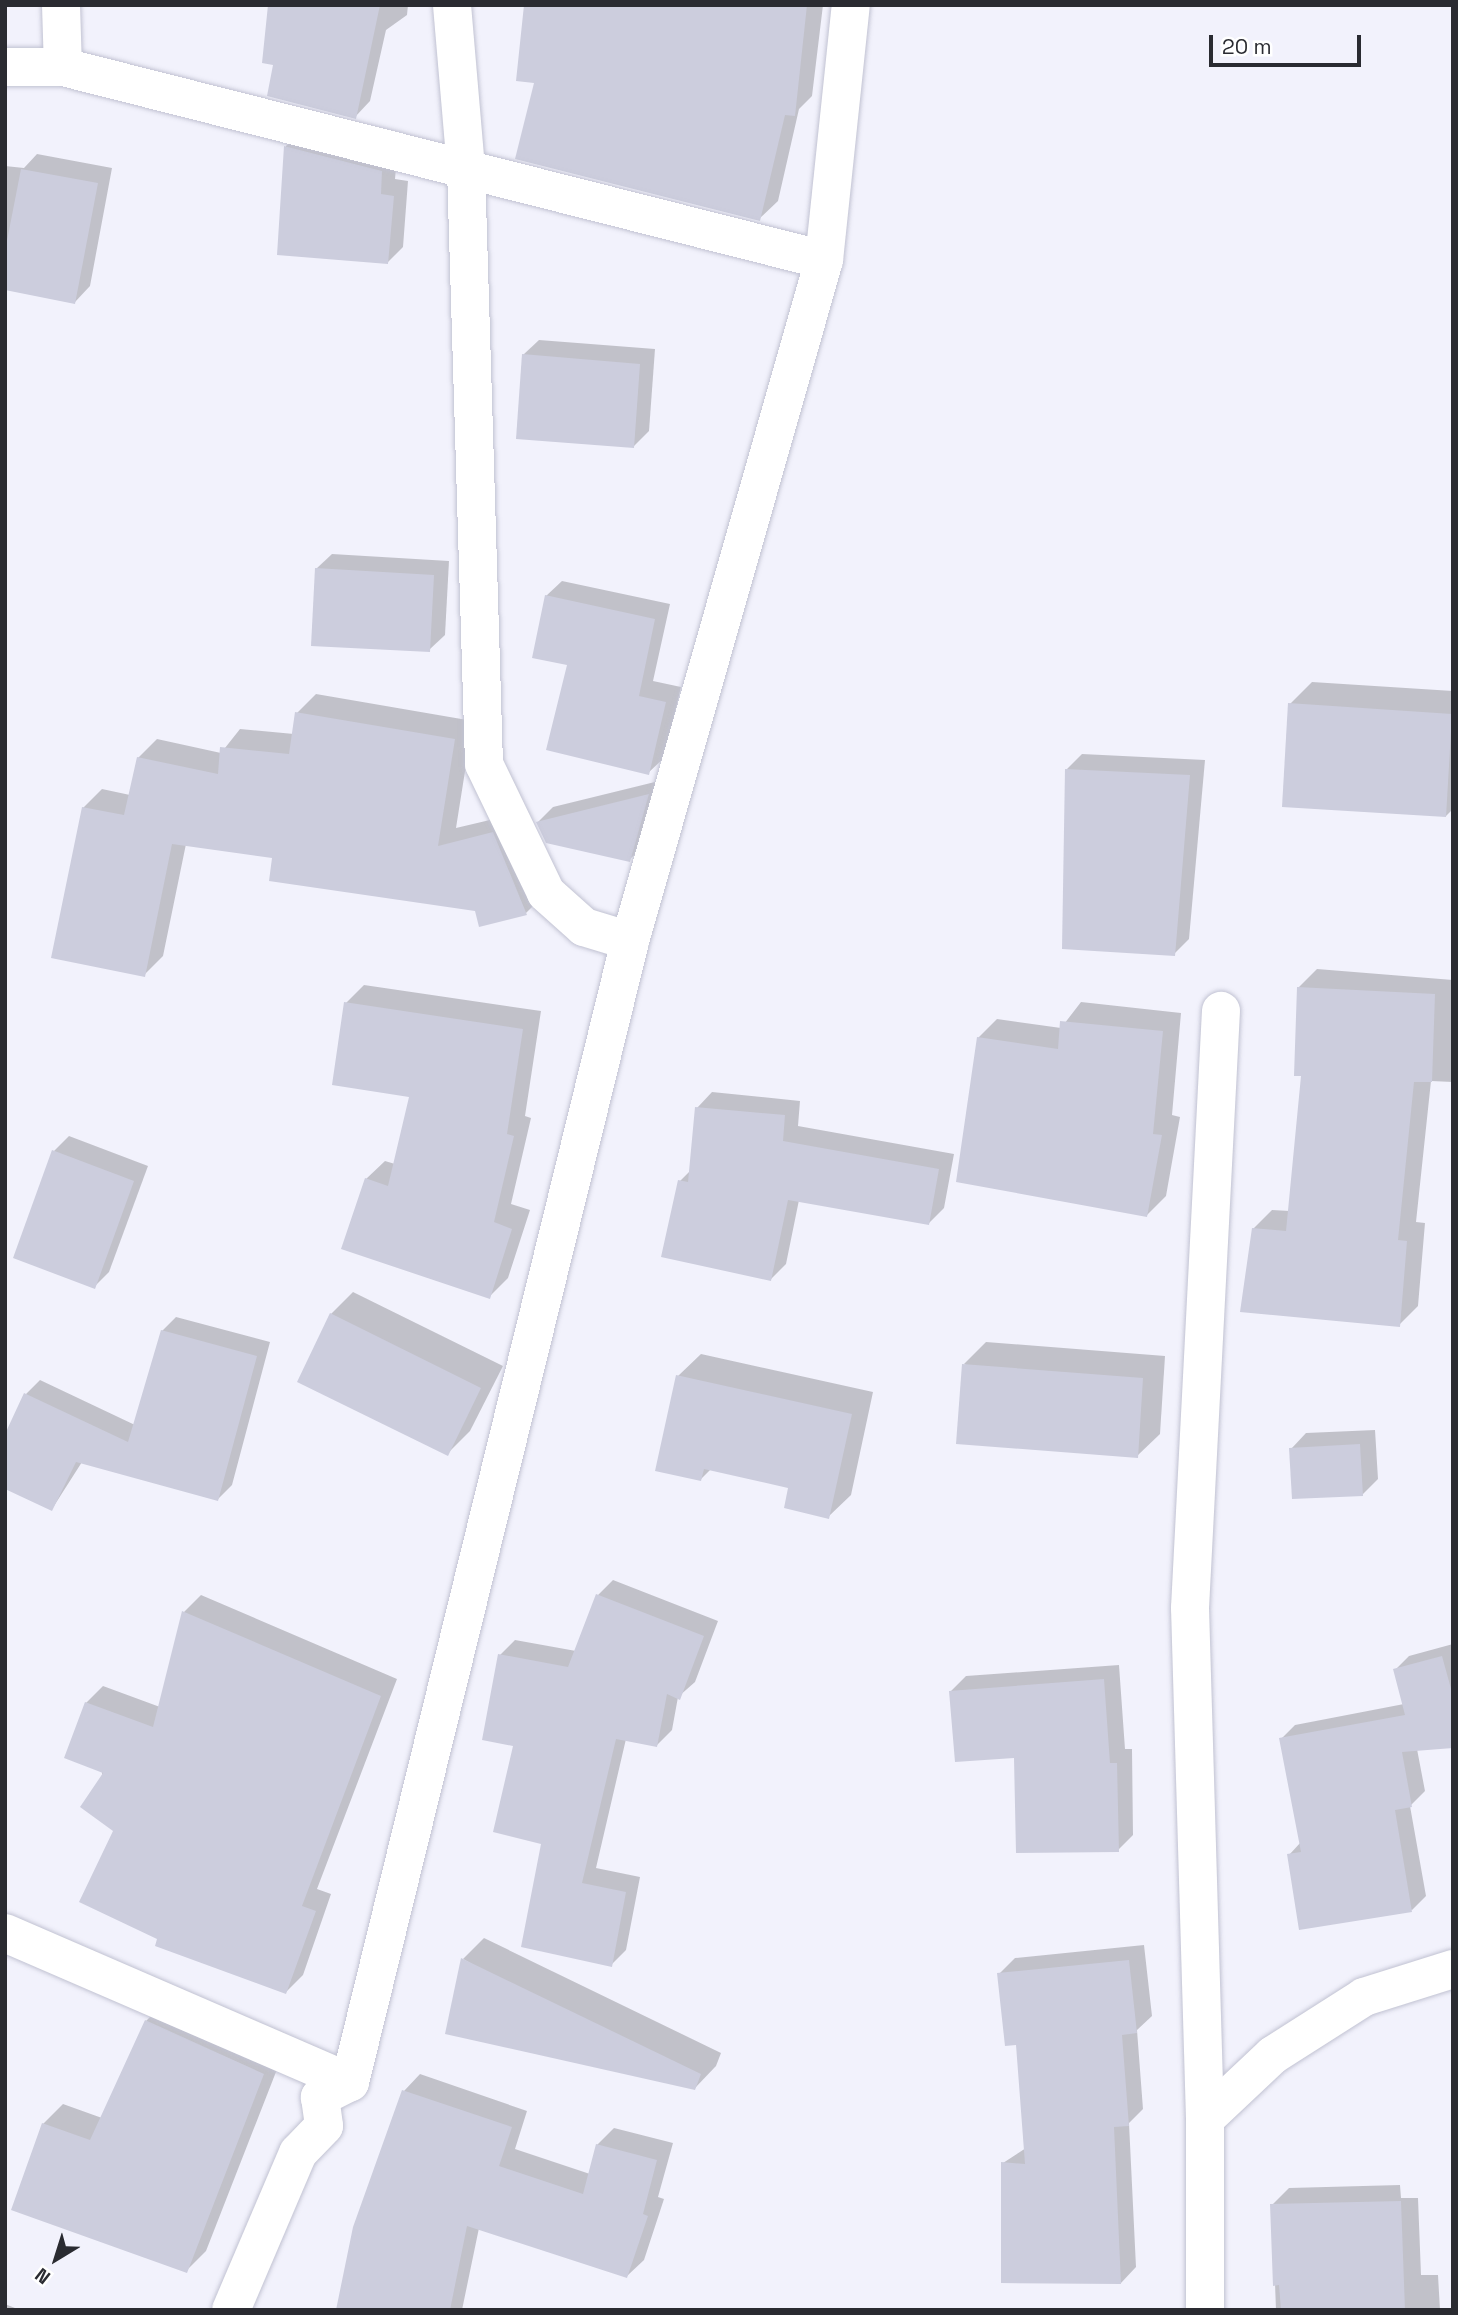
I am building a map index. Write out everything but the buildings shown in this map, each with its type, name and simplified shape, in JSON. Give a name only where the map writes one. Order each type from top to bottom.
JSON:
[{"type":"street","points":[[61,5],[63,67]]},
{"type":"street","points":[[452,5],[466,168],[484,764],[546,893],[584,927],[630,941]]},
{"type":"street","points":[[231,2310],[299,2153],[324,2126],[320,2097],[350,2082],[630,941],[824,260],[851,5]]},
{"type":"street","points":[[5,67],[63,67],[824,260]]},
{"type":"street","points":[[1205,2310],[1205,2119],[1190,1608],[1221,1010]]},
{"type":"street","points":[[5,1933],[350,2082]]},
{"type":"street","points":[[1205,2119],[1272,2055],[1364,1997],[1453,1969]]}]
